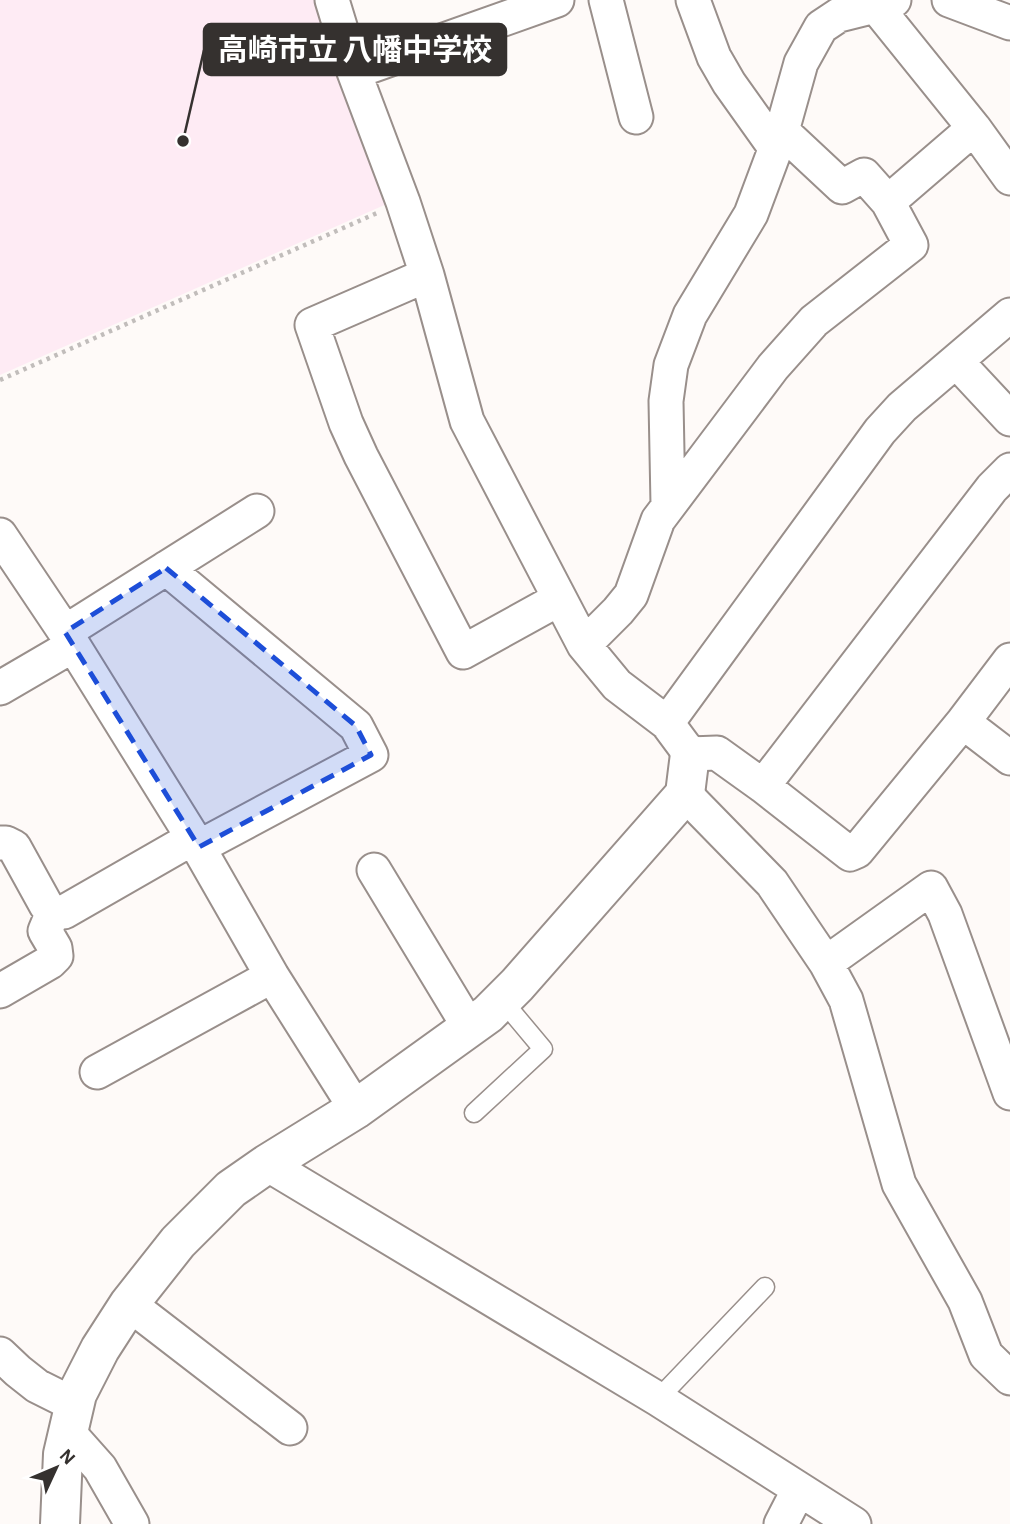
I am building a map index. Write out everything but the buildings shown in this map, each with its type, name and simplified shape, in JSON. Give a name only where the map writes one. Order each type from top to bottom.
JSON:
[{"type":"street","points":[[60,1524],[63,1454],[78,1394],[100,1349],[129,1304],[178,1241],[231,1189],[356,1109],[488,1014],[526,975],[685,793],[690,754],[667,723],[617,685],[584,645],[467,421],[403,202],[354,72],[332,0]]},
{"type":"street","points":[[354,72],[557,0]]},
{"type":"street","points":[[606,0],[636,117]]},
{"type":"street","points":[[584,645],[631,595],[658,520],[773,367],[814,321],[911,245],[888,202],[864,175],[842,187],[779,140],[729,83],[714,57],[693,0]]},
{"type":"street","points":[[949,0],[1010,23]]},
{"type":"street","points":[[668,505],[666,401],[671,365],[690,315],[751,214],[779,140],[801,63],[821,27],[839,15],[880,4],[1010,178]]},
{"type":"street","points":[[888,202],[974,128]]},
{"type":"street","points":[[426,275],[312,325],[346,423],[463,652],[559,599]]},
{"type":"street","points":[[667,723],[880,430],[902,407],[1010,315]]},
{"type":"street","points":[[956,362],[1010,419]]},
{"type":"street","points":[[763,786],[992,488],[1010,470]]},
{"type":"street","points":[[0,688],[166,568],[257,511]]},
{"type":"street","points":[[0,535],[69,639],[196,842],[272,976],[356,1109]]},
{"type":"street","points":[[0,843],[14,847],[46,905],[53,912],[64,912],[196,842],[371,755],[356,726],[166,568]]},
{"type":"street","points":[[690,754],[717,753],[850,854],[857,851],[1010,660]]},
{"type":"street","points":[[963,722],[1010,758]]},
{"type":"street","points":[[685,793],[772,883],[826,963],[846,1000],[899,1184],[965,1301],[986,1355],[1010,1378]]},
{"type":"street","points":[[374,870],[469,1027]]},
{"type":"street","points":[[826,963],[931,888],[945,914],[1010,1093]]},
{"type":"street","points":[[0,991],[56,956],[46,931],[53,912]]},
{"type":"street","points":[[97,1072],[272,976]]},
{"type":"street","points":[[267,1164],[658,1399],[854,1524]]},
{"type":"street","points":[[129,1304],[290,1428]]},
{"type":"street","points":[[0,1354],[72,1418],[132,1524]]},
{"type":"street","points":[[781,1524],[799,1489]]},
{"type":"lane","points":[[474,1113],[543,1049],[502,1000]]},
{"type":"lane","points":[[658,1399],[765,1287]]},
{"type":"path","points":[[0,380],[403,202]]},
{"type":"highlighted area","points":[[166,568],[356,726],[371,755],[199,847],[65,632]]},
{"type":"shaded area","points":[[0,0],[320,0],[389,203],[0,375]]},
{"type":"place","name":"高崎市立 八幡中学校","points":[[183,141]]}]
